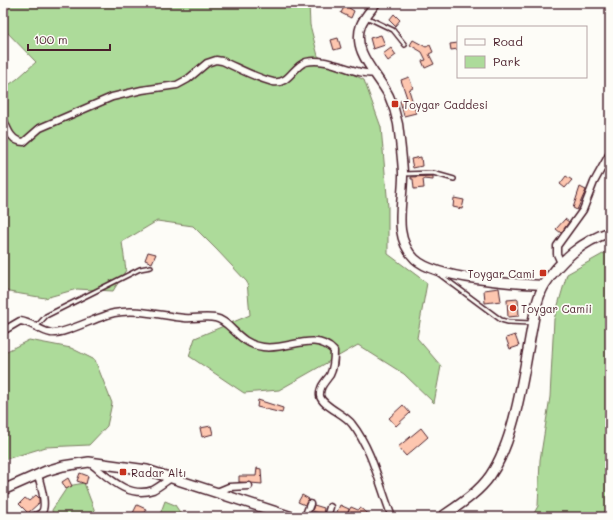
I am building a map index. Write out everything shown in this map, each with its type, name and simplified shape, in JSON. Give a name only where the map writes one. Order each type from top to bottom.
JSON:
[{"type":"main road","points":[[376,3],[366,17],[359,33],[359,43],[363,56],[389,96],[396,115],[403,174],[400,217],[403,240],[408,250],[416,260],[425,266],[438,270],[496,283],[544,285]]},
{"type":"main road","points":[[442,517],[474,493],[490,476],[500,458],[517,406],[533,324],[544,285],[561,263],[580,247],[610,232]]},
{"type":"main road","points":[[3,490],[63,466],[89,462],[126,466],[171,478],[292,517]]},
{"type":"street","points":[[3,118],[12,136],[17,140],[24,142],[40,128],[112,97],[182,83],[205,64],[213,61],[222,62],[274,82],[285,80],[298,66],[310,61],[334,64],[366,74],[374,73]]},
{"type":"street","points":[[561,263],[557,254],[557,246],[579,217],[594,182],[610,153]]},
{"type":"street","points":[[3,331],[20,321],[51,333],[61,332],[114,313],[133,312],[186,318],[214,317],[220,319],[247,343],[263,347],[284,347],[307,341],[319,340],[327,344],[334,351],[334,362],[330,374],[321,387],[320,398],[325,404],[346,416],[361,437],[392,517]]},
{"type":"street","points":[[89,462],[116,484],[134,492],[154,489],[171,478]]},
{"type":"street","points":[[32,517],[42,513],[44,509],[43,492],[38,475]]},
{"type":"street","points":[[217,492],[229,487],[249,486]]},
{"type":"street","points":[[305,517],[310,504]]},
{"type":"street","points":[[327,517],[330,507]]},
{"type":"lane","points":[[366,17],[393,30],[406,45]]},
{"type":"lane","points":[[403,174],[433,173],[454,179]]},
{"type":"lane","points":[[36,327],[46,316],[140,269],[151,267]]},
{"type":"lane","points":[[438,270],[441,276],[501,320],[533,324]]},
{"type":"green space","points":[[3,3],[309,3],[310,25],[318,56],[364,80],[381,127],[388,207],[388,254],[427,283],[417,338],[441,366],[434,403],[404,374],[358,345],[279,390],[244,393],[189,356],[195,338],[250,315],[247,282],[193,226],[157,221],[122,242],[126,270],[113,291],[77,289],[45,298],[9,292],[3,288],[3,89],[36,62],[3,28]]},
{"type":"green space","points":[[610,250],[610,517],[532,517],[538,506],[540,460],[550,397],[554,319],[567,274]]},
{"type":"green space","points":[[29,340],[71,348],[95,360],[112,403],[107,426],[89,445],[46,447],[3,460],[3,353]]},
{"type":"green space","points":[[84,483],[97,517],[53,517],[52,510],[68,486]]},
{"type":"green space","points":[[165,501],[175,505],[183,517],[159,517]]},
{"type":"building","points":[[346,3],[351,3],[349,8],[354,11],[351,18],[341,13]]},
{"type":"building","points":[[394,14],[400,20],[395,26],[389,20]]},
{"type":"building","points":[[381,35],[385,45],[373,49],[370,38]]},
{"type":"building","points":[[338,38],[341,48],[334,50],[331,40]]},
{"type":"building","points":[[413,40],[426,47],[430,45],[433,52],[429,54],[434,64],[425,68],[422,61],[426,60],[422,52],[410,45]]},
{"type":"building","points":[[457,43],[457,49],[451,50],[450,44]]},
{"type":"building","points":[[391,48],[396,55],[388,61],[383,54]]},
{"type":"building","points":[[409,77],[413,88],[409,90],[416,113],[404,116],[400,101],[407,98],[401,80]]},
{"type":"building","points":[[421,157],[422,166],[413,168],[411,159]]},
{"type":"building","points":[[433,176],[433,180],[423,179],[424,188],[414,189],[413,179],[411,179],[411,177]]},
{"type":"building","points":[[566,176],[572,180],[565,188],[560,184]]},
{"type":"building","points":[[580,187],[586,190],[577,210],[573,208]]},
{"type":"building","points":[[454,198],[464,200],[462,209],[453,207]]},
{"type":"building","points":[[565,219],[569,222],[561,233],[556,229]]},
{"type":"building","points":[[148,252],[156,254],[152,263],[145,260]]},
{"type":"building","points":[[499,288],[501,301],[485,303],[484,290]]},
{"type":"building","name":"Toygar Camii","points":[[518,299],[519,316],[508,317],[507,300]]},
{"type":"building","points":[[515,335],[519,346],[510,349],[506,338]]},
{"type":"building","points":[[258,400],[283,408],[282,413],[257,407]]},
{"type":"building","points":[[403,405],[410,413],[396,426],[389,418]]},
{"type":"building","points":[[211,426],[213,434],[202,437],[200,428]]},
{"type":"building","points":[[421,428],[428,437],[406,456],[398,447]]},
{"type":"building","points":[[257,468],[261,469],[262,484],[239,482],[239,476],[256,476]]},
{"type":"building","points":[[80,473],[88,476],[86,484],[77,481]]},
{"type":"building","points":[[68,478],[72,486],[66,489],[62,482]]},
{"type":"building","points":[[36,495],[39,498],[39,503],[28,513],[19,504],[25,498],[29,501]]},
{"type":"building","points":[[302,495],[309,499],[305,505],[298,502]]},
{"type":"building","points":[[137,505],[146,509],[142,517],[132,515]]},
{"type":"building","points":[[314,505],[324,508],[323,514],[312,511]]},
{"type":"building","points":[[340,505],[349,509],[347,517],[336,514]]},
{"type":"building","points":[[351,507],[358,510],[360,508],[373,517],[357,517],[348,512]]},
{"type":"place","name":"Toygar Caddesi","points":[[395,104]]},
{"type":"place","name":"Toygar Cami","points":[[543,273]]},
{"type":"place","name":"Toygar Camii","points":[[513,308]]},
{"type":"place","name":"Radar Altı","points":[[123,472]]}]
